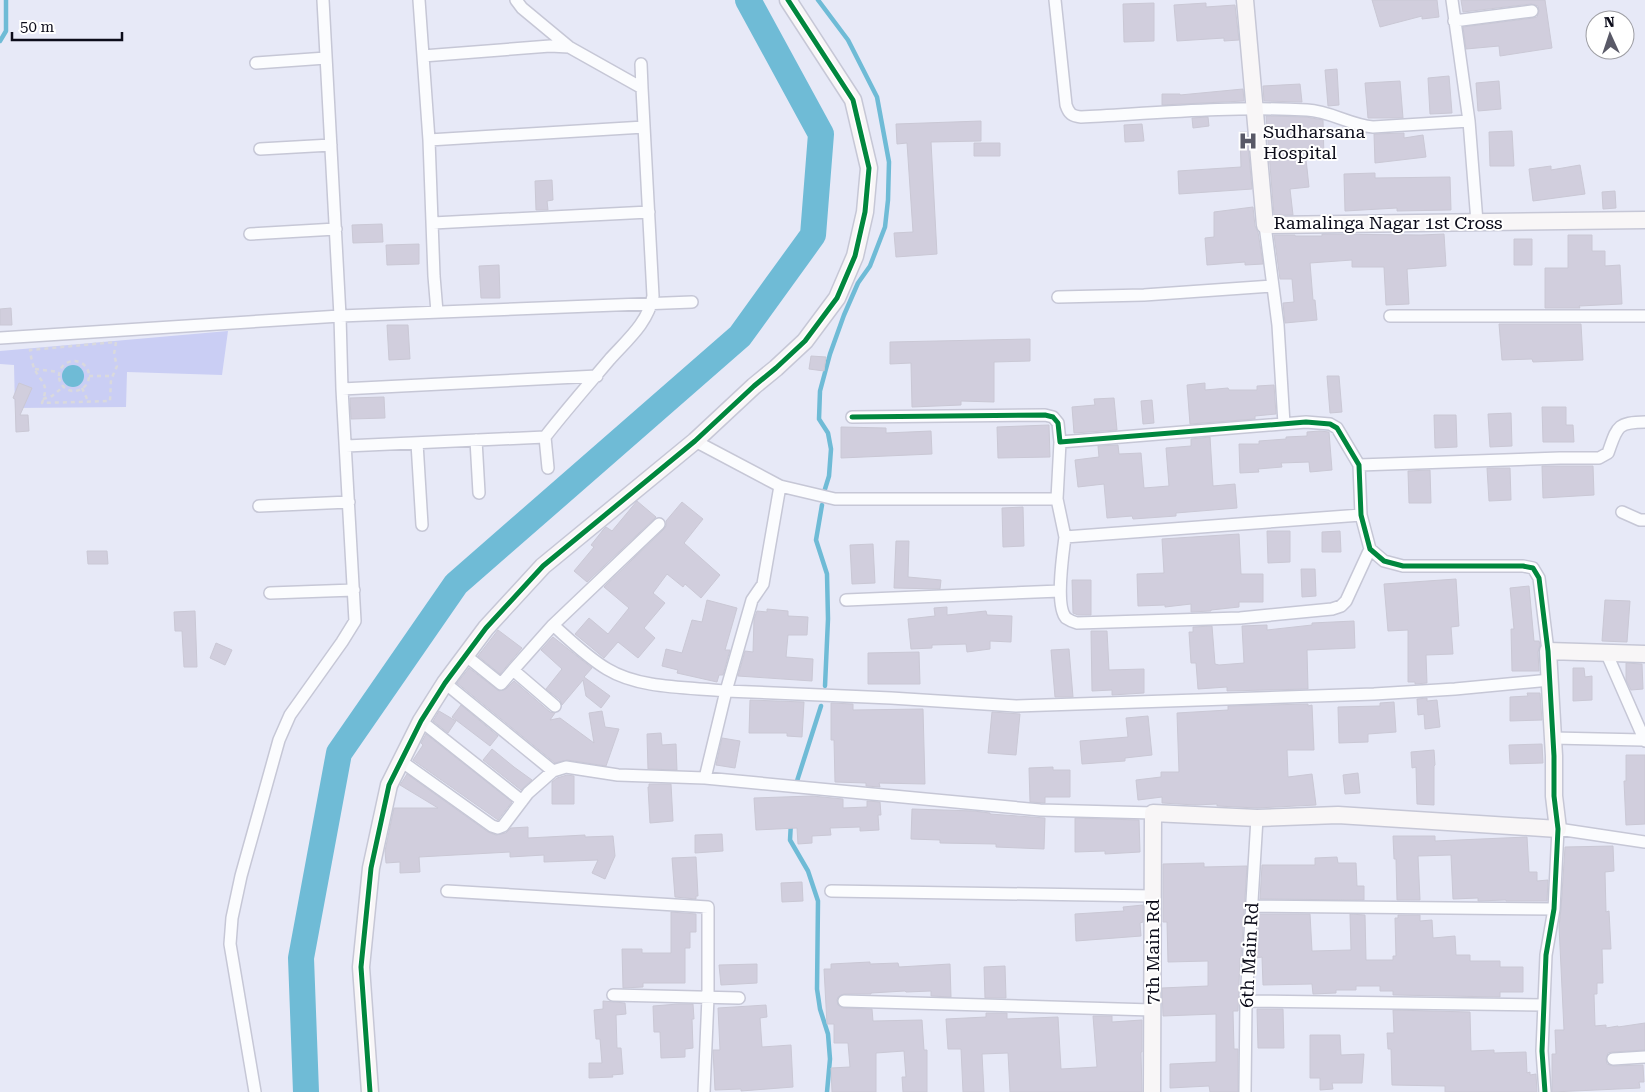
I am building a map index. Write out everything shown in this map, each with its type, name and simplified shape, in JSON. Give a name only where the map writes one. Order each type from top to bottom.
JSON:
[{"type":"street","points":[[255,1092],[230,944],[232,918],[243,867],[279,740],[290,716],[355,621],[342,389],[336,229],[322,0]]},
{"type":"street","points":[[419,0],[438,312]]},
{"type":"street","points":[[516,0],[522,8],[569,47],[642,88]]},
{"type":"street","points":[[370,1092],[362,957],[371,868],[389,785],[421,721],[445,683],[486,628],[543,566],[695,441],[805,341],[837,298],[855,256],[865,212],[869,168],[853,100],[788,0]]},
{"type":"street","points":[[1055,0],[1066,105],[1068,112],[1073,116],[1254,109],[1320,111],[1358,125],[1373,127],[1469,121]]},
{"type":"street","name":"Ramalinga Nagar 1st Cross","points":[[1245,0],[1266,224],[1645,220]]},
{"type":"street","points":[[1452,0],[1469,121],[1477,222]]},
{"type":"street","points":[[1454,21],[1532,11]]},
{"type":"street","points":[[423,56],[550,46],[569,47]]},
{"type":"street","points":[[256,62],[326,58]]},
{"type":"street","points":[[346,446],[545,436],[631,337],[645,318],[652,304],[653,296],[641,64]]},
{"type":"street","points":[[429,140],[644,127]]},
{"type":"street","points":[[260,148],[331,144]]},
{"type":"street","points":[[433,223],[649,212]]},
{"type":"street","points":[[1266,224],[1278,325],[1284,424]]},
{"type":"street","points":[[250,234],[336,229]]},
{"type":"street","points":[[1058,297],[1144,295],[1273,286]]},
{"type":"street","points":[[0,338],[340,316],[692,302]]},
{"type":"street","points":[[1390,316],[1645,316]]},
{"type":"street","points":[[342,389],[597,376]]},
{"type":"street","points":[[852,417],[1053,417],[1058,423],[1060,442],[1057,499],[1065,537],[1060,591],[1062,612],[1067,619],[1077,623],[1240,618],[1332,609],[1341,606],[1346,601],[1370,549]]},
{"type":"street","points":[[1060,442],[1284,424],[1319,422],[1330,424],[1337,428],[1359,465],[1360,515],[1370,549],[1384,562],[1403,566],[1523,566],[1533,568],[1540,584],[1548,651],[1554,738],[1554,796],[1558,829],[1554,909],[1546,955],[1542,1051],[1545,1092]]},
{"type":"street","points":[[1359,465],[1599,458],[1608,453],[1618,427],[1632,422],[1645,422]]},
{"type":"street","points":[[545,436],[548,468]]},
{"type":"street","points":[[476,440],[479,493]]},
{"type":"street","points":[[695,441],[780,486],[818,497],[835,499],[1057,499]]},
{"type":"street","points":[[417,443],[422,524]]},
{"type":"street","points":[[705,778],[726,691],[752,600],[763,584],[780,486]]},
{"type":"street","points":[[259,506],[349,502]]},
{"type":"street","points":[[1622,512],[1640,520],[1645,520]]},
{"type":"street","points":[[1065,537],[1360,515]]},
{"type":"street","points":[[465,655],[501,684],[553,625],[659,524]]},
{"type":"street","points":[[270,593],[354,590]]},
{"type":"street","points":[[846,600],[1060,591]]},
{"type":"street","points":[[553,625],[598,663],[620,676],[648,684],[726,691],[891,698],[1016,706],[1374,694],[1550,680]]},
{"type":"street","points":[[1548,651],[1645,654]]},
{"type":"street","points":[[1554,738],[1644,741],[1606,652]]},
{"type":"street","points":[[513,670],[555,706]]},
{"type":"street","points":[[445,683],[553,771]]},
{"type":"street","points":[[421,721],[522,801]]},
{"type":"street","points":[[401,761],[495,827],[503,826],[528,793],[553,771],[566,767],[618,775],[705,778],[1040,810],[1257,818],[1338,816],[1558,829],[1645,842]]},
{"type":"street","name":"7th Main Rd","points":[[1152,1092],[1153,813]]},
{"type":"street","name":"6th Main Rd","points":[[1246,1092],[1246,1001],[1257,818]]},
{"type":"street","points":[[448,890],[708,908],[708,997],[704,1092]]},
{"type":"street","points":[[831,890],[1153,896]]},
{"type":"street","points":[[1252,906],[1554,909]]},
{"type":"street","points":[[613,995],[739,998]]},
{"type":"street","points":[[844,1001],[1152,1010]]},
{"type":"street","points":[[1246,1001],[1544,1005]]},
{"type":"street","points":[[1613,1058],[1645,1057]]},
{"type":"path","points":[[116,342],[114,354],[117,366],[110,387],[110,401],[42,403],[46,390],[43,380],[34,369],[30,350],[116,342]]},
{"type":"path","points":[[75,361],[85,366],[89,376],[88,383],[82,388],[72,391],[63,387],[58,380],[58,372],[65,363],[75,361]]},
{"type":"path","points":[[34,369],[58,372]]},
{"type":"path","points":[[89,376],[113,376]]},
{"type":"path","points":[[43,399],[52,396],[63,387]]},
{"type":"path","points":[[82,388],[88,402]]},
{"type":"shaded area","points":[[228,331],[222,375],[127,372],[126,407],[15,408],[14,365],[0,364],[0,351]]},
{"type":"shaded area","points":[[73,365],[81,368],[84,376],[81,384],[73,387],[65,384],[62,376],[65,368]]},
{"type":"building","points":[[1372,0],[1437,0],[1439,17],[1422,19],[1422,16],[1380,27]]},
{"type":"building","points":[[1461,0],[1545,0],[1552,48],[1500,56],[1499,46],[1466,49],[1463,27],[1533,18],[1537,17],[1539,11],[1538,6],[1531,4],[1463,12]]},
{"type":"building","points":[[1154,3],[1154,41],[1124,42],[1123,4]]},
{"type":"building","points":[[1206,3],[1206,7],[1235,5],[1239,40],[1224,41],[1224,38],[1177,41],[1174,5]]},
{"type":"building","points":[[1337,69],[1339,105],[1328,106],[1325,70]]},
{"type":"building","points":[[1449,76],[1452,113],[1430,114],[1428,78]]},
{"type":"building","points":[[1400,81],[1403,118],[1368,118],[1365,83]]},
{"type":"building","points":[[1499,81],[1501,109],[1478,111],[1476,83]]},
{"type":"building","points":[[1300,84],[1302,102],[1264,101],[1263,86]]},
{"type":"building","points":[[1243,89],[1244,101],[1162,105],[1162,94],[1180,95]]},
{"type":"building","points":[[1266,116],[1306,117],[1323,120],[1324,158],[1306,159],[1309,187],[1290,189],[1293,215],[1274,215]]},
{"type":"building","points":[[1208,117],[1209,126],[1193,128],[1192,118]]},
{"type":"building","points":[[981,121],[981,141],[931,142],[937,254],[896,257],[894,233],[913,232],[907,143],[897,144],[896,124]]},
{"type":"building","points":[[1142,124],[1144,141],[1125,142],[1124,125]]},
{"type":"building","points":[[1512,131],[1514,166],[1490,166],[1489,132]]},
{"type":"building","points":[[1240,132],[1247,132],[1252,189],[1179,194],[1178,171],[1241,167]]},
{"type":"building","points":[[1404,133],[1404,138],[1423,135],[1426,157],[1375,163],[1374,134]]},
{"type":"building","points":[[974,143],[1000,143],[1000,156],[974,156]]},
{"type":"building","points":[[1580,165],[1585,194],[1533,201],[1529,169],[1551,166],[1551,170]]},
{"type":"building","points":[[1375,173],[1375,178],[1450,177],[1451,210],[1397,211],[1397,208],[1345,211],[1344,174]]},
{"type":"building","points":[[552,180],[553,200],[547,201],[548,210],[536,210],[535,181]]},
{"type":"building","points":[[1615,191],[1616,208],[1603,209],[1602,192]]},
{"type":"building","points":[[1253,207],[1263,264],[1245,265],[1245,262],[1207,265],[1205,238],[1214,237],[1214,212]]},
{"type":"building","points":[[382,224],[383,242],[353,243],[352,225]]},
{"type":"building","points":[[1322,234],[1444,234],[1446,266],[1407,269],[1409,304],[1386,305],[1384,267],[1352,267],[1352,260],[1310,263],[1313,300],[1315,300],[1317,320],[1285,323],[1283,303],[1294,302],[1292,279],[1280,279],[1274,235],[1322,236]]},
{"type":"building","points":[[1568,235],[1592,235],[1592,251],[1605,251],[1605,266],[1620,265],[1622,304],[1579,306],[1580,308],[1545,308],[1545,268],[1568,268]]},
{"type":"building","points":[[1514,239],[1532,239],[1532,265],[1514,265]]},
{"type":"building","points":[[419,244],[419,264],[387,265],[386,245]]},
{"type":"building","points":[[499,265],[500,298],[481,298],[479,266]]},
{"type":"building","points":[[11,308],[12,325],[0,325],[0,309]]},
{"type":"building","points":[[1499,324],[1581,324],[1583,360],[1533,362],[1532,359],[1502,360]]},
{"type":"building","points":[[387,325],[408,325],[410,359],[389,360]]},
{"type":"building","points":[[1030,339],[1030,361],[994,362],[994,402],[961,401],[961,405],[912,407],[911,363],[890,364],[890,342]]},
{"type":"building","points":[[811,356],[826,357],[824,371],[809,369]]},
{"type":"building","points":[[1327,376],[1339,376],[1342,412],[1330,413]]},
{"type":"building","points":[[19,383],[32,388],[20,415],[28,415],[29,431],[16,432],[15,399],[13,398]]},
{"type":"building","points":[[1205,383],[1205,390],[1228,388],[1229,390],[1257,390],[1257,386],[1274,385],[1276,414],[1255,416],[1255,419],[1190,424],[1187,385]]},
{"type":"building","points":[[384,397],[385,418],[351,419],[350,398]]},
{"type":"building","points":[[1114,398],[1117,430],[1074,433],[1072,407],[1095,405],[1094,399]]},
{"type":"building","points":[[1152,400],[1154,423],[1143,424],[1141,401]]},
{"type":"building","points":[[1542,407],[1566,407],[1566,425],[1573,425],[1574,442],[1543,442]]},
{"type":"building","points":[[1511,413],[1512,446],[1490,447],[1488,414]]},
{"type":"building","points":[[1434,415],[1456,415],[1457,447],[1435,448]]},
{"type":"building","points":[[1049,425],[1050,457],[998,458],[997,427]]},
{"type":"building","points":[[841,427],[886,428],[886,433],[931,431],[932,454],[841,458]]},
{"type":"building","points":[[1307,432],[1329,432],[1332,470],[1310,472],[1309,462],[1281,463],[1282,467],[1258,469],[1259,472],[1240,473],[1239,444],[1259,444],[1259,441],[1307,436]]},
{"type":"building","points":[[1210,437],[1213,486],[1235,484],[1237,508],[1176,513],[1176,516],[1133,519],[1132,516],[1107,518],[1104,484],[1078,487],[1075,460],[1099,457],[1098,446],[1118,445],[1119,454],[1141,453],[1144,488],[1169,486],[1166,448],[1191,446],[1191,439]]},
{"type":"building","points":[[1542,466],[1593,466],[1594,495],[1543,498]]},
{"type":"building","points":[[1487,468],[1510,468],[1511,500],[1489,501]]},
{"type":"building","points":[[1430,470],[1431,503],[1409,503],[1408,471]]},
{"type":"building","points":[[637,501],[656,517],[587,582],[574,571],[594,547],[591,545],[603,530],[606,527],[612,531]]},
{"type":"building","points":[[682,502],[703,519],[684,543],[720,575],[701,598],[685,584],[683,587],[667,574],[653,593],[665,603],[644,628],[655,638],[638,658],[618,642],[604,658],[575,634],[589,618],[608,634],[629,608],[604,587],[664,529],[666,521]]},
{"type":"building","points":[[1023,507],[1024,546],[1003,547],[1002,508]]},
{"type":"building","points":[[1267,531],[1290,531],[1290,562],[1268,563]]},
{"type":"building","points":[[1340,531],[1341,552],[1322,552],[1322,532]]},
{"type":"building","points":[[1239,534],[1241,574],[1263,574],[1263,602],[1239,602],[1239,607],[1191,612],[1191,604],[1165,607],[1165,605],[1138,606],[1137,574],[1164,573],[1162,539]]},
{"type":"building","points":[[896,541],[909,541],[908,577],[941,580],[940,589],[894,588]]},
{"type":"building","points":[[873,544],[875,583],[852,584],[850,545]]},
{"type":"building","points":[[87,551],[107,551],[108,564],[88,564]]},
{"type":"building","points":[[1301,569],[1315,569],[1316,596],[1302,597]]},
{"type":"building","points":[[1456,579],[1459,626],[1451,627],[1453,654],[1426,655],[1427,683],[1415,684],[1415,682],[1408,682],[1408,630],[1388,631],[1384,584]]},
{"type":"building","points":[[1072,580],[1091,580],[1091,615],[1073,613]]},
{"type":"building","points":[[1529,586],[1534,641],[1539,641],[1540,645],[1538,652],[1539,671],[1512,671],[1511,629],[1514,629],[1510,588]]},
{"type":"building","points":[[707,600],[737,608],[725,650],[730,650],[723,675],[719,675],[717,682],[677,673],[678,670],[662,666],[666,649],[682,653],[692,620],[702,622]]},
{"type":"building","points":[[1605,600],[1630,601],[1627,642],[1602,641]]},
{"type":"building","points":[[947,607],[947,615],[986,611],[987,615],[1012,616],[1011,642],[990,641],[990,649],[967,652],[966,644],[932,645],[932,648],[911,649],[908,619],[935,616],[934,608]]},
{"type":"building","points":[[767,609],[788,611],[788,616],[808,617],[807,635],[788,635],[786,657],[813,659],[812,681],[738,676],[745,651],[753,652],[754,619],[757,611],[767,612]]},
{"type":"building","points":[[195,611],[197,667],[184,667],[182,631],[175,631],[174,612]]},
{"type":"building","points":[[1354,621],[1355,648],[1307,650],[1308,689],[1227,691],[1227,687],[1198,689],[1196,663],[1191,663],[1189,632],[1193,632],[1193,627],[1212,626],[1215,664],[1219,665],[1244,663],[1242,626],[1267,625],[1267,630],[1312,625],[1312,623]]},
{"type":"building","points":[[498,630],[522,648],[500,674],[478,656]]},
{"type":"building","points":[[1091,631],[1107,631],[1109,670],[1144,669],[1144,693],[1112,695],[1112,690],[1092,691]]},
{"type":"building","points":[[553,637],[592,668],[584,677],[610,696],[601,708],[586,696],[583,680],[562,705],[560,700],[546,689],[562,669],[541,650]]},
{"type":"building","points":[[216,643],[232,650],[225,665],[210,658]]},
{"type":"building","points":[[1069,649],[1073,697],[1055,697],[1051,650]]},
{"type":"building","points":[[919,652],[920,684],[868,684],[868,653]]},
{"type":"building","points":[[1626,663],[1642,664],[1643,689],[1631,690],[1626,680]]},
{"type":"building","points":[[469,668],[499,691],[506,689],[514,681],[550,712],[555,713],[550,720],[560,718],[594,743],[589,713],[602,711],[605,727],[619,729],[606,766],[567,760],[555,763],[457,683]]},
{"type":"building","points":[[1573,668],[1584,668],[1585,677],[1592,676],[1592,700],[1573,701]]},
{"type":"building","points":[[1527,693],[1540,693],[1542,720],[1510,721],[1510,697],[1528,696]]},
{"type":"building","points":[[1427,698],[1427,701],[1437,700],[1440,727],[1425,729],[1424,714],[1418,715],[1417,699]]},
{"type":"building","points":[[750,700],[804,702],[802,737],[787,736],[787,733],[749,733]]},
{"type":"building","points":[[1394,702],[1396,732],[1368,734],[1368,742],[1339,743],[1338,707],[1380,706],[1380,703]]},
{"type":"building","points":[[831,703],[853,704],[853,710],[923,709],[925,784],[879,783],[880,787],[866,786],[866,783],[835,782],[834,740],[831,740]]},
{"type":"building","points":[[1308,704],[1308,706],[1312,705],[1314,750],[1287,750],[1288,777],[1312,774],[1316,805],[1257,808],[1217,806],[1217,804],[1162,803],[1162,797],[1138,800],[1136,780],[1161,777],[1161,772],[1179,772],[1177,713],[1228,710],[1228,706]]},
{"type":"building","points":[[461,705],[498,736],[490,746],[452,717]]},
{"type":"building","points":[[439,711],[456,721],[448,733],[433,721]]},
{"type":"building","points":[[992,712],[1020,714],[1016,755],[988,753]]},
{"type":"building","points":[[1148,716],[1152,755],[1125,758],[1125,761],[1082,764],[1080,741],[1128,737],[1126,718]]},
{"type":"building","points":[[661,733],[662,745],[676,744],[677,770],[648,769],[647,734]]},
{"type":"building","points":[[426,734],[512,802],[498,820],[413,760],[423,745],[421,743]]},
{"type":"building","points":[[722,738],[740,741],[735,768],[716,765]]},
{"type":"building","points":[[1542,744],[1543,763],[1510,764],[1509,745]]},
{"type":"building","points":[[492,749],[532,780],[521,790],[483,760]]},
{"type":"building","points":[[1434,750],[1434,805],[1417,804],[1416,767],[1412,768],[1411,752]]},
{"type":"building","points":[[1626,755],[1645,755],[1645,824],[1626,825],[1624,781],[1626,781]]},
{"type":"building","points":[[1053,767],[1053,770],[1070,770],[1070,797],[1045,797],[1045,803],[1030,802],[1029,768]]},
{"type":"building","points":[[1358,773],[1360,793],[1345,794],[1343,775]]},
{"type":"building","points":[[407,774],[488,832],[496,835],[506,833],[511,828],[528,827],[528,838],[585,835],[585,837],[613,836],[615,856],[605,879],[592,873],[598,860],[544,862],[544,855],[510,857],[510,852],[419,857],[420,872],[400,873],[400,862],[386,863],[385,851],[394,808],[438,808],[400,785]]},
{"type":"building","points":[[567,775],[574,776],[574,804],[552,804],[552,782],[557,778]]},
{"type":"building","points":[[649,784],[671,784],[673,821],[650,823]]},
{"type":"building","points":[[812,796],[843,799],[843,808],[867,807],[867,801],[880,802],[881,815],[878,815],[879,830],[860,831],[860,827],[830,828],[831,835],[812,836],[812,843],[798,844],[797,828],[756,830],[754,798]]},
{"type":"building","points":[[912,809],[974,811],[1045,818],[1044,849],[996,847],[996,844],[940,843],[940,840],[911,839]]},
{"type":"building","points":[[1075,818],[1139,820],[1140,852],[1105,854],[1105,851],[1075,852]]},
{"type":"building","points":[[722,834],[723,851],[695,853],[695,835]]},
{"type":"building","points":[[1393,836],[1435,836],[1435,841],[1527,837],[1529,872],[1537,872],[1537,881],[1548,880],[1547,901],[1478,901],[1478,898],[1453,899],[1451,855],[1418,856],[1420,900],[1397,900],[1396,859],[1394,859]]},
{"type":"building","points":[[1613,846],[1614,871],[1605,872],[1606,912],[1609,911],[1611,949],[1602,949],[1603,983],[1597,983],[1597,994],[1594,994],[1595,1026],[1606,1025],[1606,1028],[1645,1023],[1645,1050],[1612,1052],[1608,1053],[1606,1059],[1607,1064],[1613,1066],[1643,1065],[1644,1082],[1639,1082],[1640,1088],[1552,1092],[1552,1054],[1556,1054],[1555,1030],[1564,1030],[1559,926],[1565,847]]},
{"type":"building","points":[[696,857],[698,896],[696,896],[696,899],[675,897],[672,858]]},
{"type":"building","points":[[1337,857],[1338,863],[1356,863],[1357,886],[1364,886],[1364,900],[1260,899],[1262,865],[1315,865],[1315,858]]},
{"type":"building","points":[[1204,863],[1204,867],[1247,866],[1238,1011],[1233,1011],[1234,1049],[1238,1049],[1238,1092],[1210,1092],[1209,1086],[1170,1088],[1170,1064],[1216,1062],[1216,1014],[1163,1016],[1162,988],[1208,986],[1208,961],[1168,962],[1167,922],[1163,922],[1163,864]]},
{"type":"building","points":[[802,882],[803,901],[782,902],[781,883]]},
{"type":"building","points":[[1143,905],[1143,922],[1140,923],[1141,936],[1076,941],[1075,914],[1124,911],[1123,907]]},
{"type":"building","points":[[671,912],[696,914],[696,932],[690,932],[690,948],[685,948],[685,983],[643,983],[643,987],[623,988],[622,949],[642,949],[642,953],[671,953]]},
{"type":"building","points":[[1259,914],[1310,914],[1312,951],[1351,950],[1350,914],[1365,915],[1366,960],[1393,960],[1393,956],[1396,956],[1395,918],[1398,918],[1398,915],[1420,915],[1420,921],[1432,920],[1433,938],[1455,936],[1456,955],[1470,955],[1470,961],[1500,961],[1500,967],[1523,967],[1523,992],[1500,992],[1500,997],[1393,995],[1393,991],[1380,991],[1380,986],[1356,986],[1356,990],[1336,990],[1336,993],[1313,994],[1312,984],[1263,985],[1262,957],[1256,958]]},
{"type":"building","points":[[870,962],[870,964],[898,963],[899,967],[950,964],[951,997],[931,996],[931,991],[905,991],[844,994],[838,997],[837,1000],[838,1005],[843,1008],[872,1009],[873,1021],[922,1020],[924,1050],[927,1050],[927,1092],[903,1092],[902,1077],[906,1077],[904,1051],[876,1053],[876,1092],[832,1092],[831,1068],[850,1067],[848,1043],[834,1043],[834,1024],[827,1024],[824,969],[831,969],[831,964]]},
{"type":"building","points":[[757,964],[757,983],[721,985],[719,965]]},
{"type":"building","points":[[1005,966],[1006,998],[985,998],[984,967]]},
{"type":"building","points":[[603,1001],[625,1003],[626,1014],[616,1015],[617,1048],[621,1048],[623,1074],[612,1075],[613,1077],[589,1078],[589,1063],[602,1063],[600,1039],[596,1039],[594,1010],[603,1009]]},
{"type":"building","points":[[693,1004],[693,1048],[685,1049],[685,1057],[661,1058],[660,1032],[654,1032],[653,1006]]},
{"type":"building","points":[[766,1005],[767,1017],[760,1018],[762,1047],[791,1045],[793,1087],[741,1091],[741,1089],[715,1090],[713,1050],[720,1050],[718,1008]]},
{"type":"building","points":[[1257,1009],[1283,1009],[1284,1048],[1258,1048]]},
{"type":"building","points":[[1393,1010],[1470,1012],[1471,1051],[1494,1050],[1494,1053],[1526,1052],[1527,1073],[1530,1072],[1530,1075],[1536,1074],[1537,1092],[1445,1092],[1445,1086],[1392,1085],[1391,1049],[1388,1049],[1387,1033],[1394,1033]]},
{"type":"building","points":[[986,1013],[1007,1013],[1007,1019],[1058,1017],[1061,1069],[1097,1067],[1093,1016],[1112,1016],[1112,1022],[1142,1020],[1142,1092],[1010,1092],[1008,1053],[982,1054],[984,1092],[963,1092],[961,1049],[948,1049],[946,1019],[986,1017]]},
{"type":"building","points":[[1310,1035],[1340,1035],[1341,1055],[1364,1054],[1362,1083],[1332,1083],[1333,1089],[1320,1090],[1320,1078],[1310,1078]]},
{"type":"waterway","points":[[0,41],[6,31],[6,0]]},
{"type":"waterway","points":[[306,1092],[301,958],[339,753],[456,584],[740,336],[813,235],[821,134],[748,0]]},
{"type":"waterway","points":[[818,0],[848,40],[877,97],[889,162],[885,227],[870,266],[858,283],[844,315],[830,354],[820,391],[819,419],[828,433],[831,449],[829,476],[825,489]]},
{"type":"waterway","points":[[822,505],[816,540],[827,574],[828,619],[825,686]]},
{"type":"waterway","points":[[797,781],[821,706]]},
{"type":"waterway","points":[[791,822],[790,840],[808,871],[818,901],[817,989],[820,1009],[828,1034],[830,1059],[827,1092]]},
{"type":"cycle path","points":[[370,1092],[361,967],[371,868],[389,785],[421,721],[445,683],[486,628],[543,566],[695,441],[805,341],[837,298],[855,256],[865,212],[869,168],[853,100],[788,0]]},
{"type":"cycle path","points":[[852,417],[1045,415],[1053,417],[1058,423],[1060,442],[1306,422],[1330,424],[1337,428],[1359,465],[1361,515],[1370,549],[1384,561],[1403,566],[1523,566],[1533,568],[1539,578],[1548,651],[1554,756],[1554,796],[1558,829],[1554,909],[1546,955],[1542,1051],[1545,1092]]},
{"type":"place","name":"Sudharsana Hospital","points":[[1248,141]]}]
